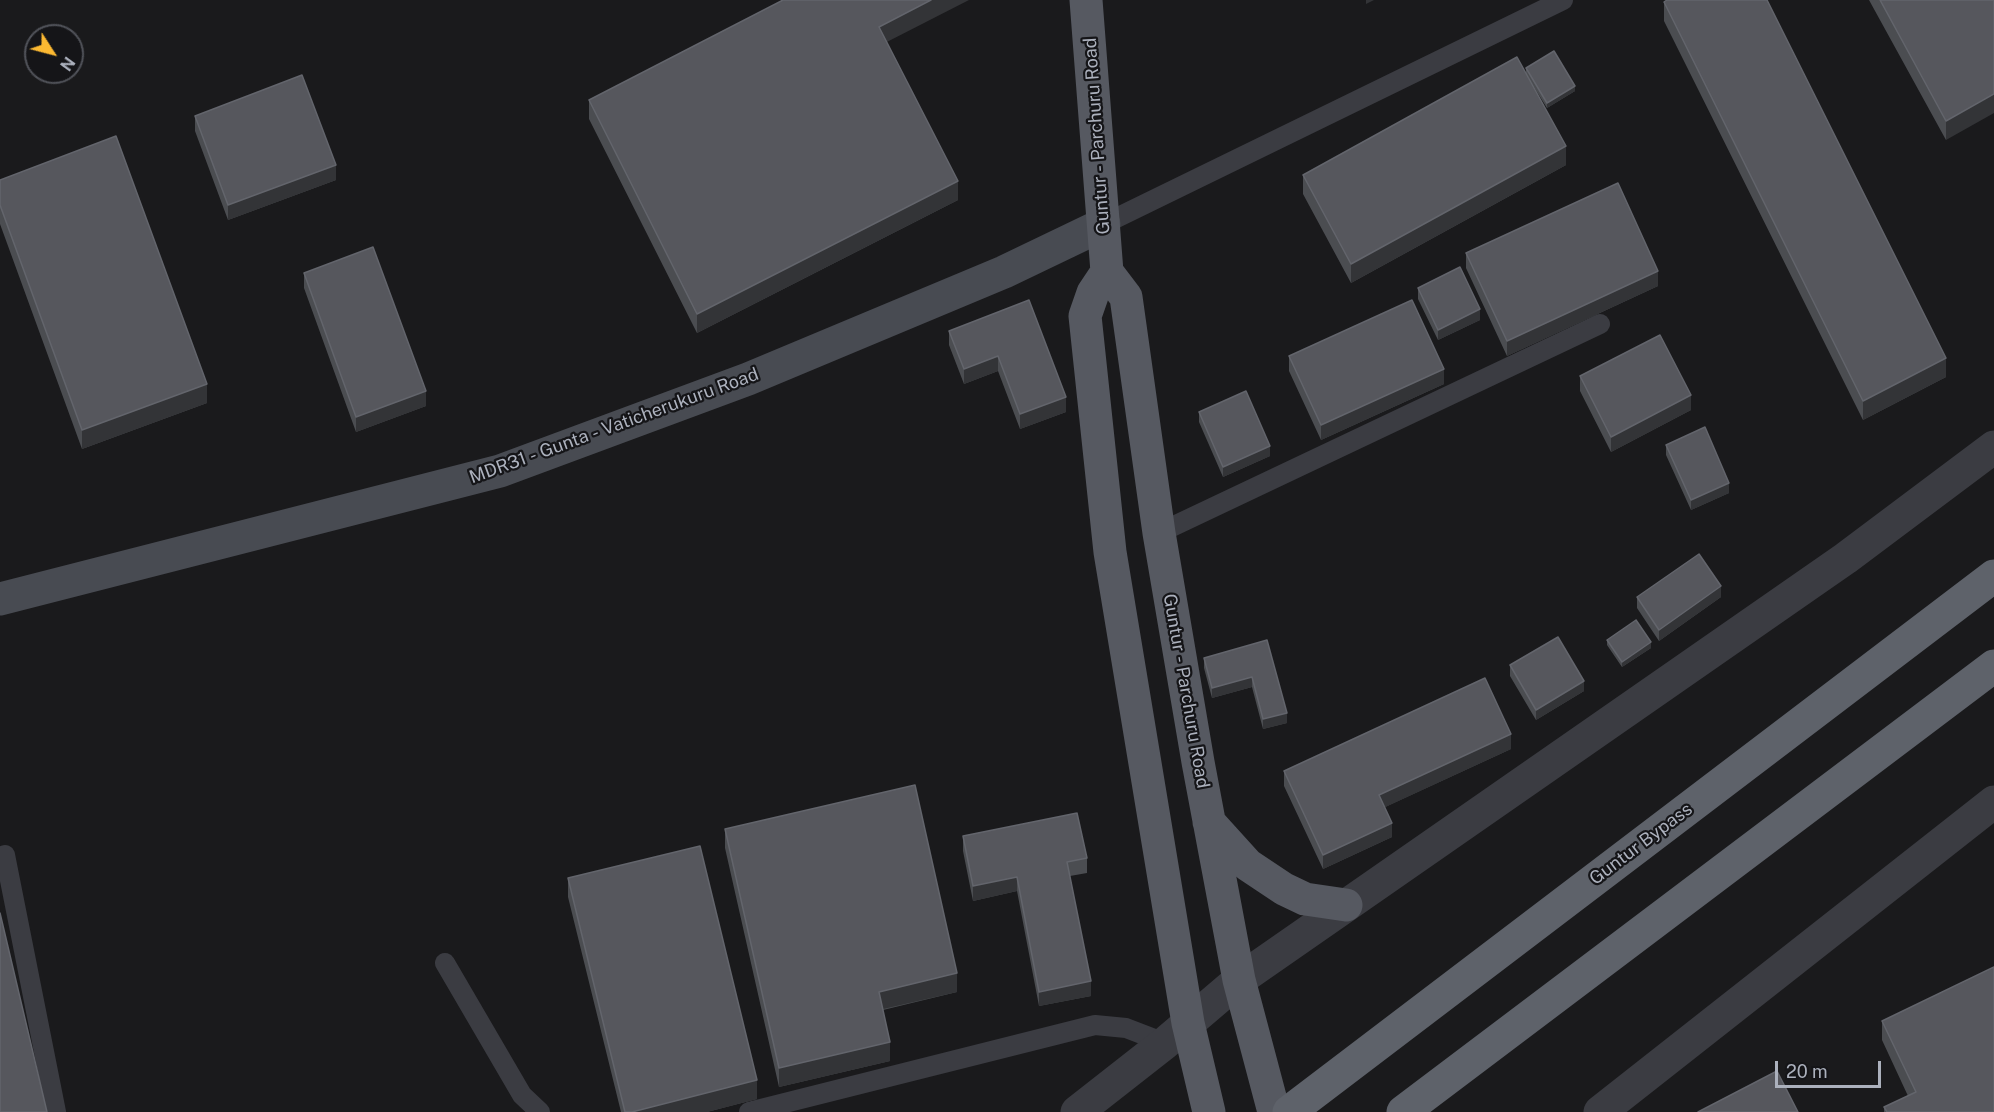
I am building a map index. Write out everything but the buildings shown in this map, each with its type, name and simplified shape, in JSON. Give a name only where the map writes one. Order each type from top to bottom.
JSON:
[{"type":"highway","name":"Guntur Bypass","points":[[1289,1112],[1994,576]]},
{"type":"highway","points":[[1403,1112],[1994,666]]},
{"type":"main road","name":"Guntur - Parchuru Road","points":[[1086,0],[1107,272],[1126,297],[1159,533],[1209,822],[1239,980],[1274,1112]]},
{"type":"main road","name":"MDR31 - Gunta - Vaticherukuru Road","points":[[0,599],[500,471],[748,379],[1004,272],[1104,224]]},
{"type":"main road","points":[[1107,272],[1094,293],[1085,316],[1110,552],[1177,1033],[1209,1112]]},
{"type":"main road","points":[[1209,822],[1248,866],[1284,889],[1305,899],[1346,905]]},
{"type":"street","points":[[1077,1112],[1177,1033],[1239,980],[1863,546],[1994,447]]},
{"type":"street","points":[[1600,1112],[1992,808]]},
{"type":"lane","points":[[1104,224],[1563,0]]},
{"type":"lane","points":[[1159,533],[1600,324]]},
{"type":"lane","points":[[0,857],[5,855],[56,1112]]},
{"type":"lane","points":[[445,963],[522,1095],[540,1112]]},
{"type":"lane","points":[[749,1112],[1095,1025],[1177,1033]]}]
